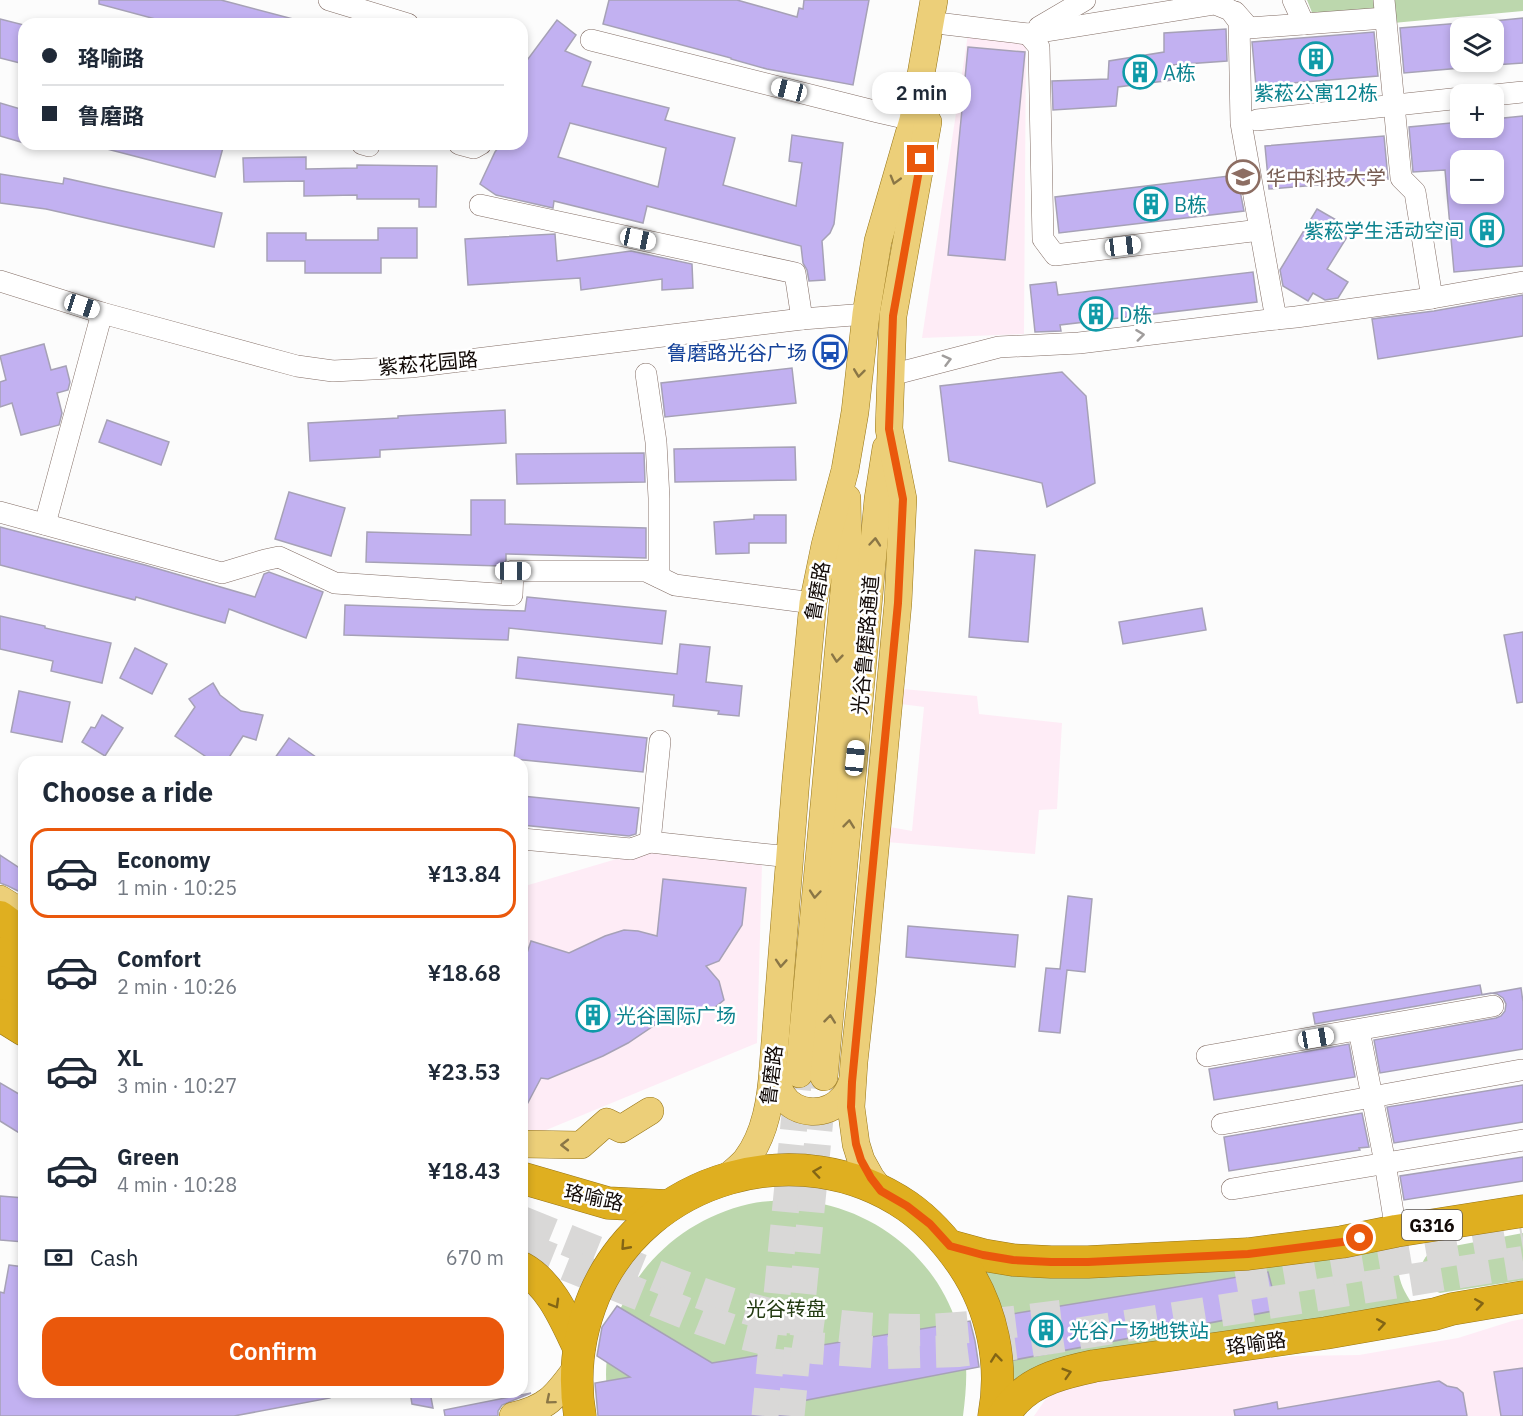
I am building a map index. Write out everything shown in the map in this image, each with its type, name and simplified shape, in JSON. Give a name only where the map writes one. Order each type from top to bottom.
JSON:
[{"type":"highway","points":[[0,917],[18,930]]},
{"type":"highway","points":[[0,954],[18,965]]},
{"type":"highway","points":[[0,982],[18,995]]},
{"type":"highway","points":[[0,1015],[18,1026]]},
{"type":"highway","points":[[580,1416],[577,1399],[578,1358],[586,1314],[600,1283],[618,1253],[641,1228],[668,1206],[695,1190],[725,1179],[756,1172],[788,1169],[820,1172],[852,1179],[881,1191],[930,1224],[950,1246],[973,1280],[989,1318],[997,1359],[997,1400],[994,1416]]},
{"type":"highway","name":"珞喻路","points":[[528,1180],[608,1203],[668,1206]]},
{"type":"highway","name":"G316","points":[[950,1246],[1013,1260],[1051,1262],[1248,1254],[1342,1242],[1523,1211]]},
{"type":"highway","points":[[528,1271],[554,1299],[578,1358]]},
{"type":"highway","name":"珞喻路","points":[[1003,1416],[1017,1399],[1039,1383],[1067,1372],[1094,1366],[1326,1333],[1523,1297]]},
{"type":"main road","name":"鲁磨路","points":[[725,1179],[745,1161],[758,1139],[769,1101],[799,1072],[790,857],[813,603],[825,545],[845,470],[878,241],[943,8]]},
{"type":"main road","points":[[881,1191],[861,1160],[856,1144],[852,1116],[852,1082],[898,603],[903,499],[889,429],[893,316],[943,8]]},
{"type":"main road","name":"光谷鲁磨路通道","points":[[799,1072],[889,429]]},
{"type":"main road","name":"光谷鲁磨路通道","points":[[799,1072],[848,548],[845,470]]},
{"type":"main road","points":[[0,899],[18,910]]},
{"type":"main road","points":[[799,1072],[776,1079],[784,1097],[798,1109],[807,1112],[817,1112],[835,1106],[842,1100],[852,1082]]},
{"type":"main road","points":[[528,1144],[581,1145],[607,1122],[621,1129],[650,1111]]},
{"type":"main road","points":[[513,1416],[543,1406],[558,1393],[578,1358]]},
{"type":"street","points":[[329,0],[388,18]]},
{"type":"street","points":[[1028,34],[1084,0]]},
{"type":"street","points":[[1224,0],[1249,28],[1304,24],[1384,9],[1401,178],[1415,192],[1432,298]]},
{"type":"street","points":[[1293,0],[1304,24]]},
{"type":"street","points":[[943,8],[1028,34],[1215,4],[1230,10],[1239,22],[1241,123],[1276,319]]},
{"type":"street","points":[[1028,34],[1039,47],[1043,239],[1055,255],[1260,230]]},
{"type":"street","points":[[591,40],[913,120]]},
{"type":"street","points":[[1504,94],[1523,92]]},
{"type":"street","points":[[1257,120],[1450,99]]},
{"type":"street","points":[[480,205],[795,273],[802,319]]},
{"type":"street","name":"紫菘花园路","points":[[0,281],[102,313],[297,366],[333,371],[411,367],[802,319],[866,314]]},
{"type":"street","points":[[891,375],[999,347],[1079,343],[1296,318],[1523,282]]},
{"type":"street","points":[[45,524],[102,313]]},
{"type":"street","points":[[646,374],[656,442],[659,577]]},
{"type":"street","points":[[0,512],[222,573],[279,557],[335,584],[512,595],[513,571],[646,571],[675,585],[813,603]]},
{"type":"street","points":[[650,842],[660,741]]},
{"type":"street","points":[[528,840],[631,849],[650,842],[790,857]]},
{"type":"street","points":[[1207,1056],[1493,1006]]},
{"type":"street","points":[[1359,1030],[1396,1231]]},
{"type":"street","points":[[1222,1124],[1521,1070]]},
{"type":"street","points":[[1232,1189],[1523,1140]]},
{"type":"shaded area","points":[[968,34],[1026,39],[1024,334],[922,338]]},
{"type":"shaded area","points":[[903,689],[977,696],[979,714],[1062,723],[1057,809],[1039,810],[1035,854],[886,842],[890,827],[912,831],[924,707],[901,704]]},
{"type":"shaded area","points":[[647,850],[762,865],[757,1043],[528,1138],[528,885]]},
{"type":"shaded area","points":[[1523,1319],[1523,1416],[1034,1416],[1045,1400],[1068,1384],[1207,1363],[1295,1356],[1359,1355],[1458,1338]]},
{"type":"green space","points":[[1307,0],[1374,0],[1375,12],[1313,15]]},
{"type":"green space","points":[[1391,0],[1523,0],[1523,11],[1393,23]]},
{"type":"green space","name":"光谷转盘","points":[[786,1200],[823,1204],[867,1220],[888,1232],[923,1263],[937,1282],[948,1303],[963,1344],[966,1390],[963,1416],[609,1416],[606,1376],[614,1325],[639,1277],[656,1256],[676,1238],[699,1223],[723,1212],[749,1204]]},
{"type":"green space","points":[[1523,1233],[1523,1280],[1440,1293],[1433,1290],[1423,1280],[1421,1268],[1423,1262],[1433,1250]]},
{"type":"green space","points":[[1404,1246],[1398,1271],[1403,1288],[1412,1303],[1004,1397],[976,1269]]},
{"type":"building","points":[[99,0],[221,0],[289,18],[152,18],[99,4]]},
{"type":"building","points":[[609,0],[737,0],[797,17],[799,8],[803,9],[804,0],[869,0],[853,85],[767,69],[603,24]]},
{"type":"building","points":[[1523,18],[1523,63],[1504,64],[1504,20]]},
{"type":"building","points":[[0,19],[18,24],[18,62],[0,58]]},
{"type":"building","points":[[557,20],[576,35],[565,51],[591,62],[582,86],[669,108],[665,120],[735,138],[723,185],[796,206],[802,163],[789,161],[792,135],[843,143],[834,224],[830,233],[822,241],[825,280],[809,281],[803,263],[801,246],[647,206],[643,223],[554,201],[553,208],[496,195],[480,184],[496,150],[528,150],[528,59]],"holes":[[[570,123],[666,148],[658,187],[558,157]]]},
{"type":"building","points":[[1450,24],[1450,69],[1404,73],[1400,28]]},
{"type":"building","name":"A栋","points":[[1226,29],[1227,61],[1172,65],[1172,80],[1118,87],[1116,106],[1053,110],[1052,81],[1108,79],[1109,61],[1164,52],[1164,33]]},
{"type":"building","name":"紫菘公寓12栋","points":[[1374,32],[1378,76],[1256,86],[1252,42]]},
{"type":"building","points":[[968,47],[1025,52],[1005,260],[948,255]]},
{"type":"building","points":[[0,103],[18,108],[18,141],[0,136]]},
{"type":"building","points":[[1523,116],[1523,266],[1454,272],[1445,170],[1413,172],[1409,127],[1450,123],[1450,138],[1504,138],[1504,118]]},
{"type":"building","points":[[1384,136],[1388,179],[1269,189],[1265,146]]},
{"type":"building","points":[[111,150],[222,150],[215,177]]},
{"type":"building","points":[[306,157],[306,169],[357,168],[357,165],[437,166],[436,207],[419,207],[419,199],[357,199],[357,195],[304,196],[304,181],[244,182],[243,158]]},
{"type":"building","points":[[0,174],[63,184],[64,178],[222,213],[214,247],[46,209],[0,203]]},
{"type":"building","name":"B栋","points":[[1237,175],[1244,211],[1059,233],[1055,197]]},
{"type":"building","points":[[1317,209],[1352,229],[1327,269],[1348,282],[1338,298],[1325,300],[1313,293],[1308,301],[1283,286],[1280,270]]},
{"type":"building","points":[[378,228],[417,228],[417,258],[381,258],[381,273],[305,273],[305,261],[267,261],[267,233],[306,233],[306,240],[378,240]]},
{"type":"building","points":[[555,234],[557,261],[631,251],[692,264],[693,288],[662,290],[662,279],[581,290],[580,278],[468,285],[465,239]]},
{"type":"building","name":"D栋","points":[[1253,272],[1257,302],[1060,325],[1061,331],[1035,332],[1030,285],[1056,282],[1058,295]]},
{"type":"building","points":[[1523,295],[1523,336],[1378,359],[1372,319],[1434,311]]},
{"type":"building","points":[[44,344],[51,370],[66,366],[70,382],[68,390],[57,393],[62,413],[59,425],[21,435],[12,403],[0,407],[0,382],[6,380],[0,356]]},
{"type":"building","points":[[792,368],[796,403],[665,417],[661,383]]},
{"type":"building","points":[[1062,372],[1086,396],[1095,483],[1047,507],[1042,483],[949,461],[940,386]]},
{"type":"building","points":[[505,410],[506,443],[380,450],[380,457],[310,461],[308,423]]},
{"type":"building","points":[[107,420],[169,442],[161,465],[99,442]]},
{"type":"building","points":[[795,447],[796,480],[675,482],[674,449]]},
{"type":"building","points":[[644,453],[645,482],[517,484],[516,454]]},
{"type":"building","points":[[289,492],[345,508],[331,556],[275,539]]},
{"type":"building","points":[[471,500],[505,500],[505,524],[646,528],[646,558],[506,554],[506,561],[501,566],[366,562],[367,532],[471,535]]},
{"type":"building","points":[[754,515],[786,515],[786,543],[749,543],[749,553],[716,554],[714,522],[754,519]]},
{"type":"building","points":[[0,527],[255,597],[264,574],[269,572],[323,592],[306,638],[229,609],[225,623],[136,597],[135,600],[0,565]]},
{"type":"building","points":[[975,550],[1035,555],[1028,642],[969,637]]},
{"type":"building","points":[[527,597],[666,611],[662,644],[509,628],[508,640],[344,635],[345,605],[525,611]]},
{"type":"building","points":[[1202,608],[1206,630],[1123,644],[1119,622]]},
{"type":"building","points":[[0,616],[111,643],[102,683],[51,671],[53,661],[0,649]]},
{"type":"building","points":[[1523,632],[1523,702],[1517,703],[1504,635]]},
{"type":"building","points":[[680,644],[710,647],[706,682],[742,686],[739,716],[718,714],[719,711],[673,706],[674,695],[516,678],[518,657],[677,674]]},
{"type":"building","points":[[135,648],[167,664],[152,694],[120,678]]},
{"type":"building","points":[[213,683],[220,695],[241,711],[263,715],[256,740],[243,736],[230,756],[205,756],[175,736],[195,707],[189,699]]},
{"type":"building","points":[[19,691],[70,702],[62,742],[11,732]]},
{"type":"building","points":[[102,715],[123,728],[105,756],[82,742],[91,727],[95,728]]},
{"type":"building","points":[[518,724],[647,738],[643,772],[528,760],[528,756],[514,756]]},
{"type":"building","points":[[289,738],[314,756],[276,756]]},
{"type":"building","points":[[528,797],[639,808],[636,834],[629,836],[528,826]]},
{"type":"building","points":[[0,855],[18,867],[18,891],[0,883]]},
{"type":"building","name":"光谷国际广场","points":[[663,879],[746,888],[742,925],[719,961],[706,966],[719,981],[724,1000],[706,1011],[665,1010],[665,1018],[628,1043],[548,1079],[541,1078],[528,1103],[528,950],[531,941],[569,953],[624,930],[657,936]]},
{"type":"building","points":[[1068,896],[1092,899],[1085,972],[1067,970],[1060,1033],[1039,1031],[1046,968],[1060,969]]},
{"type":"building","points":[[908,926],[1018,935],[1015,967],[906,957]]},
{"type":"building","points":[[1480,985],[1482,995],[1315,1024],[1313,1013]]},
{"type":"building","points":[[1521,988],[1523,1049],[1380,1073],[1374,1040],[1496,1018],[1505,1011],[1506,1004],[1503,998],[1492,993]]},
{"type":"building","points":[[1349,1044],[1355,1077],[1214,1100],[1209,1069]]},
{"type":"building","points":[[0,1083],[18,1094],[18,1132],[0,1121]]},
{"type":"building","points":[[1523,1085],[1523,1122],[1394,1143],[1387,1107]]},
{"type":"building","points":[[1362,1113],[1369,1147],[1229,1171],[1224,1137]]},
{"type":"building","points":[[1523,1157],[1523,1181],[1404,1200],[1400,1176]]},
{"type":"building","points":[[0,1196],[18,1198],[18,1242],[0,1240]]},
{"type":"building","points":[[9,1265],[18,1266],[18,1398],[330,1398],[234,1416],[0,1416],[0,1292],[4,1293]]},
{"type":"building","points":[[1268,1272],[1278,1310],[1014,1360],[1006,1315]]},
{"type":"building","points":[[617,1306],[712,1363],[970,1321],[979,1367],[776,1406],[791,1416],[598,1416],[595,1383],[630,1377],[597,1356],[602,1327]]},
{"type":"building","points":[[1523,1368],[1523,1416],[1501,1416],[1494,1372]]},
{"type":"building","points":[[1439,1381],[1463,1393],[1467,1416],[1235,1416],[1234,1410],[1277,1402],[1278,1409]]},
{"type":"building","points":[[411,1398],[431,1398],[433,1408],[412,1404]]},
{"type":"building","points":[[505,1398],[519,1398],[502,1405],[498,1416],[445,1416],[444,1410]]},
{"type":"tunnel","points":[[765,1416],[799,1074]]},
{"type":"tunnel","points":[[791,1416],[824,1077]]},
{"type":"tunnel","points":[[528,1224],[704,1294],[753,1310],[791,1319],[851,1327],[930,1330],[1061,1316]]},
{"type":"tunnel","points":[[1237,1286],[1523,1238]]},
{"type":"tunnel","points":[[528,1249],[740,1333],[814,1348],[886,1353],[959,1351],[1020,1343],[1523,1262]]},
{"type":"place","name":"紫菘公寓12栋","points":[[1316,59]]},
{"type":"place","name":"A栋","points":[[1140,72]]},
{"type":"place","name":"华中科技大学","points":[[1243,177]]},
{"type":"place","name":"B栋","points":[[1151,204]]},
{"type":"place","name":"紫菘学生活动空间","points":[[1487,230]]},
{"type":"place","name":"D栋","points":[[1096,314]]},
{"type":"place","name":"鲁磨路光谷广场","points":[[830,352]]},
{"type":"place","name":"光谷国际广场","points":[[593,1015]]},
{"type":"place","name":"光谷广场地铁站","points":[[1046,1330]]},
{"type":"route","points":[[921,159],[893,316],[889,429],[903,499],[898,603],[852,1082],[852,1124],[861,1160],[881,1191],[907,1206],[930,1224],[950,1246],[1013,1260],[1088,1262],[1248,1254],[1360,1238]]}]
